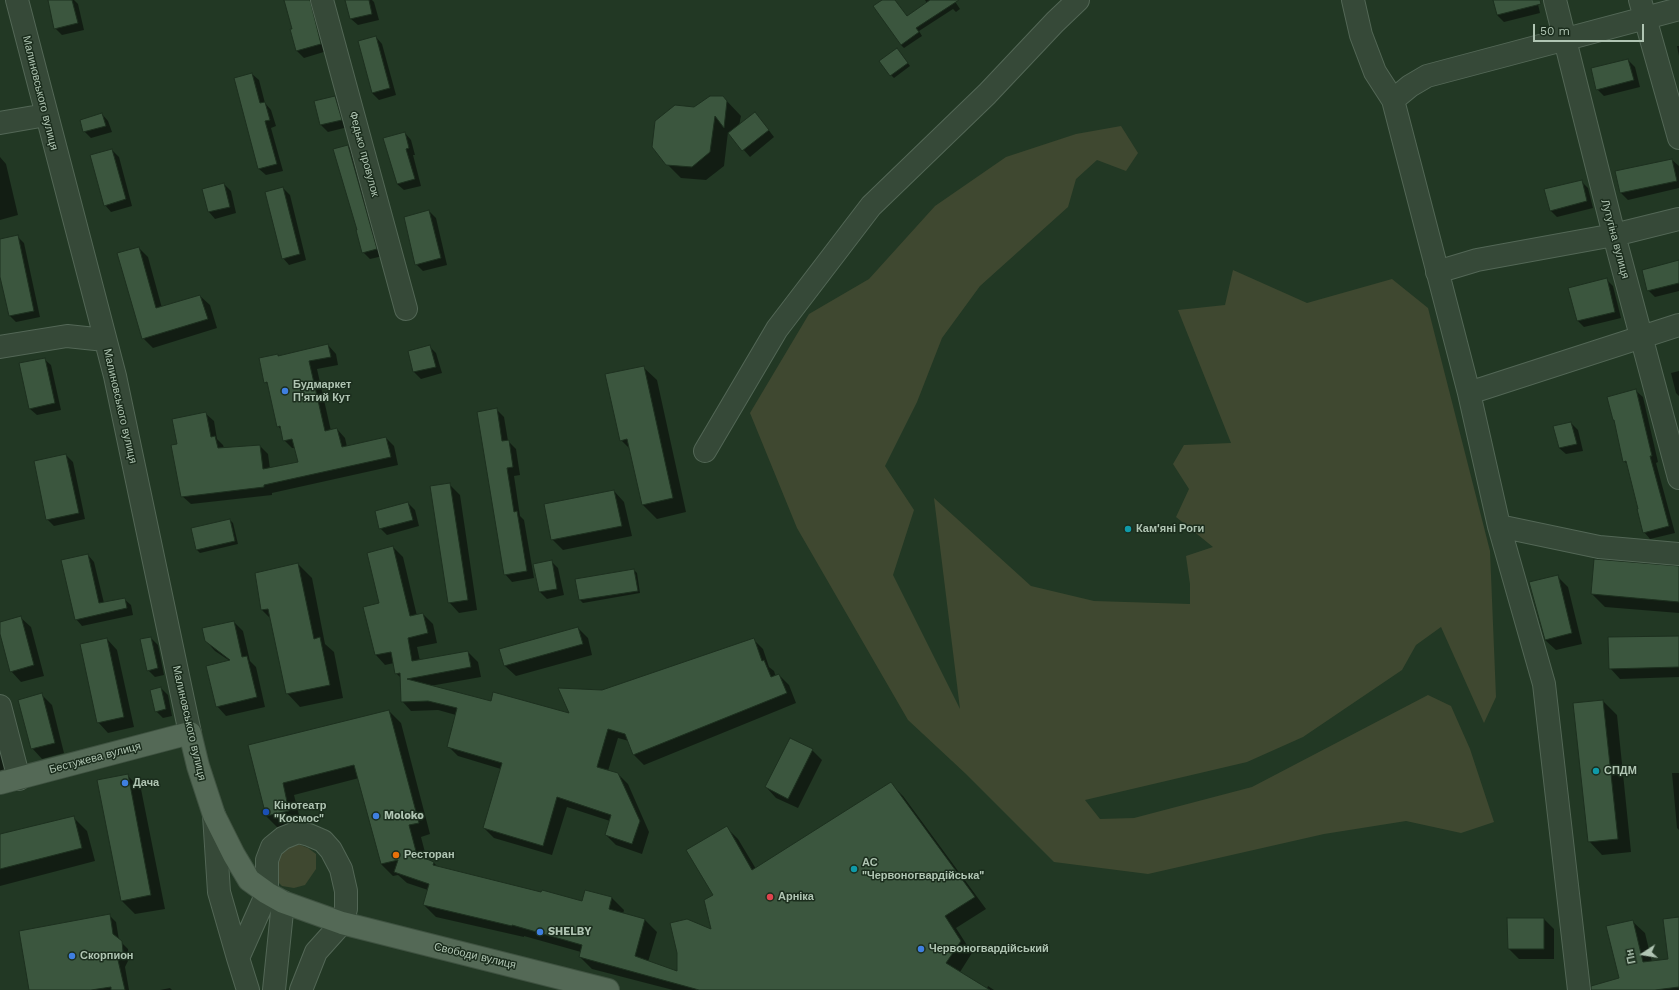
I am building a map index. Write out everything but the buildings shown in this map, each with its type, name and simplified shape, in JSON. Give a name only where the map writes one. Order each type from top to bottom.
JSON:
[{"type":"main road","name":"Бестужева вулиця","points":[[9,781],[190,733]]},
{"type":"main road","name":"Малиновського вулиця","points":[[190,733],[200,772],[214,815],[234,855],[250,880],[275,897]]},
{"type":"main road","name":"Свободи вулиця","points":[[275,897],[342,923],[608,990]]},
{"type":"street","name":"Малиновського вулиця","points":[[17,0],[115,376],[190,733]]},
{"type":"street","name":"Федько провулок","points":[[322,0],[406,309]]},
{"type":"street","points":[[705,451],[777,329],[871,206],[988,94],[1055,22],[1078,0]]},
{"type":"street","points":[[1353,0],[1361,35],[1375,72],[1393,100],[1469,393],[1499,526],[1544,684],[1579,990]]},
{"type":"street","name":"Лутугіна вулиця","points":[[1555,0],[1614,235],[1679,478]]},
{"type":"street","points":[[1393,100],[1410,86],[1427,76],[1564,39],[1642,9],[1679,9]]},
{"type":"street","points":[[1642,9],[1679,138]]},
{"type":"street","points":[[0,123],[46,115]]},
{"type":"street","points":[[1437,272],[1477,260],[1614,235],[1679,219]]},
{"type":"street","points":[[1469,393],[1679,325]]},
{"type":"street","points":[[0,347],[67,336],[105,340]]},
{"type":"street","points":[[1499,526],[1599,547],[1679,554]]},
{"type":"street","points":[[0,706],[9,781]]},
{"type":"street","points":[[214,815],[219,892],[248,990]]},
{"type":"street","points":[[274,990],[275,897],[267,860],[272,847],[282,838],[298,832],[323,841],[331,850],[341,870],[346,891],[346,909],[342,923],[316,952],[302,990]]},
{"type":"street","points":[[238,958],[275,897]]},
{"type":"green space","points":[[1121,126],[1138,153],[1126,171],[1097,160],[1076,179],[1068,207],[980,286],[942,338],[917,402],[885,466],[914,510],[893,575],[960,709],[934,498],[1031,586],[1094,601],[1190,604],[1190,584],[1186,556],[1213,547],[1176,517],[1189,489],[1173,464],[1184,445],[1231,443],[1178,310],[1225,305],[1233,270],[1307,303],[1392,279],[1428,308],[1490,551],[1496,697],[1484,723],[1441,627],[1416,645],[1402,670],[1303,737],[1247,762],[1085,800],[1100,819],[1134,818],[1252,787],[1428,695],[1451,706],[1470,749],[1494,822],[1461,833],[1406,821],[1324,834],[1148,874],[1054,862],[966,774],[908,720],[797,528],[750,413],[809,314],[869,279],[935,206],[1006,157],[1076,134]]},
{"type":"green space","points":[[295,843],[308,848],[316,854],[316,869],[305,885],[294,888],[282,886],[274,878],[279,850]]},
{"type":"place","name":"Будмаркет П'ятий Кут","points":[[285,391]]},
{"type":"place","name":"Кам'яні Роги","points":[[1128,529]]},
{"type":"place","name":"СПДМ","points":[[1596,771]]},
{"type":"place","name":"Дача","points":[[125,783]]},
{"type":"place","name":"Кінотеатр \"Космос\"","points":[[266,812]]},
{"type":"place","name":"Moloko","points":[[376,816]]},
{"type":"place","name":"Ресторан","points":[[396,855]]},
{"type":"place","name":"АС \"Червоногвардійська\"","points":[[854,869]]},
{"type":"place","name":"Арніка","points":[[770,897]]},
{"type":"place","name":"SHELBY","points":[[540,932]]},
{"type":"place","name":"Червоногвардійський","points":[[921,949]]},
{"type":"place","name":"Скорпион","points":[[72,956]]}]
